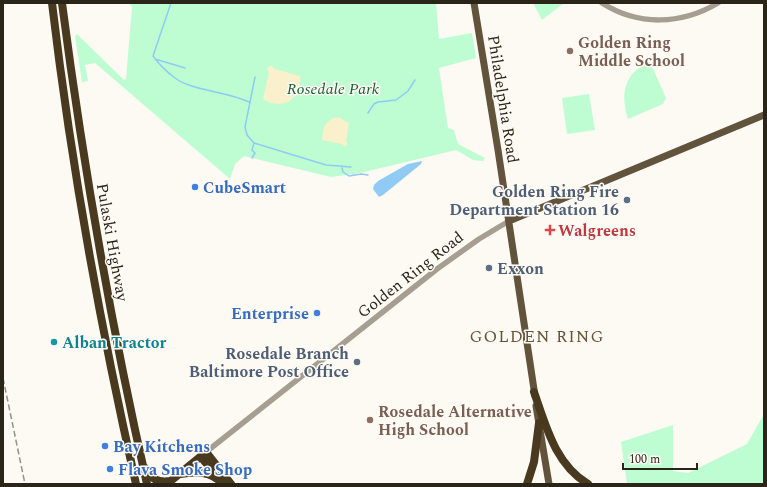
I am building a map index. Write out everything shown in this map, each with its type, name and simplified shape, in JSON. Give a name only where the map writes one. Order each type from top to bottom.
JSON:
[{"type":"highway","name":"Pulaski Highway","points":[[52,3],[81,201],[98,301],[128,452],[136,484]]},
{"type":"highway","name":"Pulaski Highway","points":[[62,3],[90,188],[109,298],[147,484]]},
{"type":"highway","points":[[534,392],[552,441],[562,460],[577,476],[588,484]]},
{"type":"highway","points":[[527,484],[534,462],[539,423]]},
{"type":"highway","points":[[128,452],[131,484]]},
{"type":"highway","points":[[203,455],[222,483]]},
{"type":"highway","points":[[203,455],[231,484]]},
{"type":"highway","name":"Golden Ring Road","points":[[168,483],[203,455]]},
{"type":"highway","points":[[141,460],[149,476],[168,483]]},
{"type":"highway","points":[[178,475],[189,472],[203,472],[222,483]]},
{"type":"main road","name":"Philadelphia Road","points":[[474,3],[549,484]]},
{"type":"main road","name":"Golden Ring Road","points":[[509,221],[764,115]]},
{"type":"street","points":[[602,3],[614,10],[637,19],[655,20],[688,16],[718,3]]},
{"type":"street","name":"Golden Ring Road","points":[[203,455],[437,269],[509,221]]},
{"type":"green space","name":"Rosedale Park","points":[[129,3],[436,3],[439,39],[472,33],[476,58],[439,68],[448,128],[454,130],[458,144],[485,158],[483,161],[473,160],[456,150],[360,173],[331,177],[244,156],[235,164],[230,179],[95,63],[85,65],[88,81],[82,82],[75,36],[77,34],[124,80],[126,79],[132,7]]},
{"type":"green space","points":[[533,3],[564,3],[542,20]]},
{"type":"green space","points":[[650,62],[666,98],[663,104],[628,119],[624,101],[626,85],[634,72],[641,66]]},
{"type":"green space","points":[[589,94],[595,130],[567,134],[562,98]]},
{"type":"green space","points":[[764,414],[764,484],[627,484],[621,442],[673,425],[673,471],[688,473],[747,444]]},
{"type":"sand","points":[[271,65],[275,69],[300,76],[298,91],[290,101],[278,104],[270,103],[263,99],[269,73],[267,68]]},
{"type":"sand","points":[[338,117],[349,123],[346,142],[348,144],[345,147],[342,144],[322,140],[324,126],[331,119]]},
{"type":"water","points":[[422,161],[421,164],[383,195],[379,197],[373,189],[374,185],[378,181],[408,164]]},
{"type":"waterway","points":[[171,3],[153,56],[155,59],[169,73],[182,82],[191,86],[231,95],[249,102]]},
{"type":"waterway","points":[[155,59],[185,68]]},
{"type":"waterway","points":[[255,77],[245,127],[247,135],[254,143],[326,165],[351,167]]},
{"type":"waterway","points":[[368,113],[374,104],[378,102],[396,100],[408,91],[415,80]]},
{"type":"waterway","points":[[252,158],[255,153],[252,150],[254,143]]},
{"type":"waterway","points":[[342,168],[343,172],[349,176],[361,174],[368,175]]},
{"type":"railway","points":[[3,378],[25,484]]},
{"type":"place","name":"Golden Ring Middle School","points":[[570,51]]},
{"type":"place","name":"CubeSmart","points":[[195,187]]},
{"type":"place","name":"Golden Ring Fire Department Station 16","points":[[627,200]]},
{"type":"place","name":"Walgreens","points":[[550,230]]},
{"type":"place","name":"Exxon","points":[[489,268]]},
{"type":"place","name":"Enterprise","points":[[317,313]]},
{"type":"place","name":"Alban Tractor","points":[[54,342]]},
{"type":"place","name":"Rosedale Branch Baltimore Post Office","points":[[357,362]]},
{"type":"place","name":"Rosedale Alternative High School","points":[[370,420]]},
{"type":"place","name":"Bay Kitchens","points":[[105,446]]},
{"type":"place","name":"Flava Smoke Shop","points":[[110,469]]},
{"type":"district","name":"GOLDEN RING","points":[[537,336]]}]
